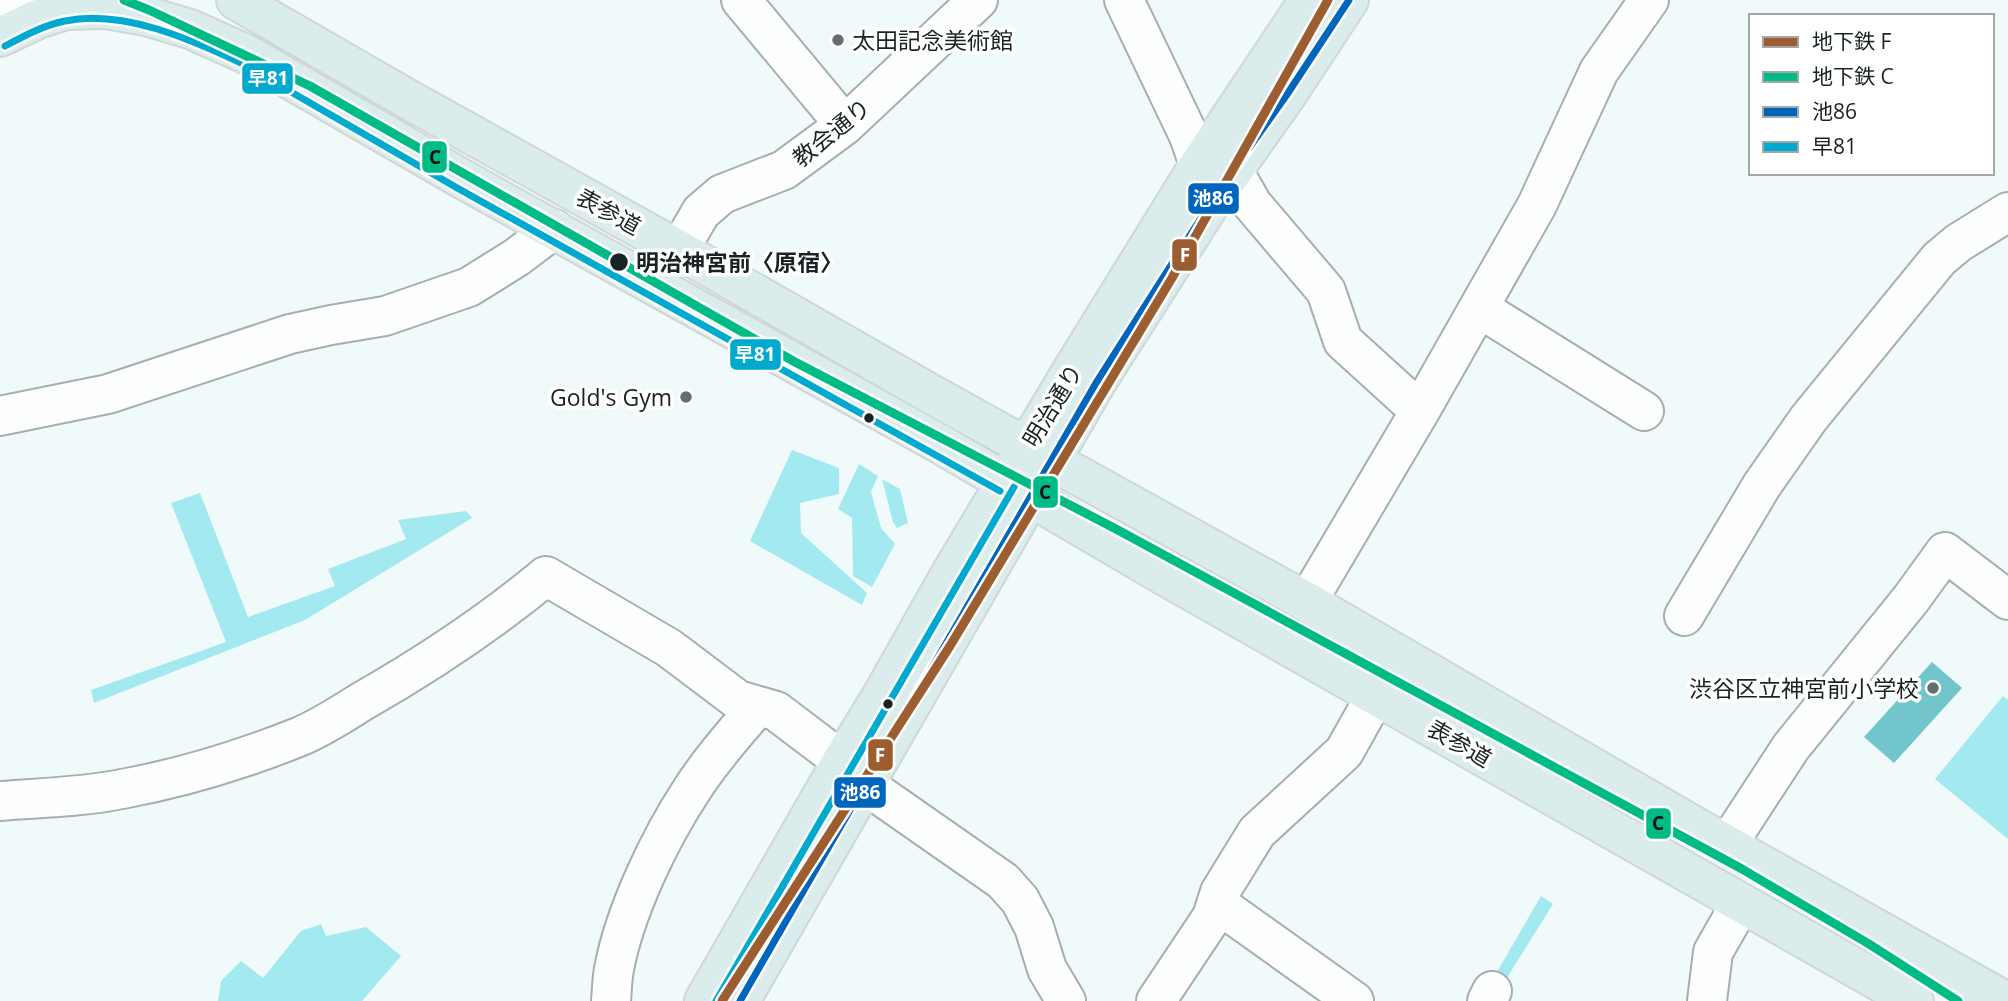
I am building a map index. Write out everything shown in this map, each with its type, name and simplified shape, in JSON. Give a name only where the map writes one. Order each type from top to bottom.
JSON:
[{"type":"main road","name":"表参道","points":[[236,0],[1038,454],[1307,603],[1727,845],[2005,1001]]},
{"type":"main road","name":"明治通り","points":[[740,1001],[853,773],[880,699],[950,575],[1018,489],[1216,167],[1309,0]]},
{"type":"main road","name":"明治通り","points":[[1216,167],[1286,96],[1349,0]]},
{"type":"main road","name":"表参道","points":[[10,22],[88,8],[125,12],[190,29],[246,54],[1018,489],[1909,1000]]},
{"type":"main road","name":"明治通り","points":[[704,1001],[853,773]]},
{"type":"street","points":[[741,0],[845,125]]},
{"type":"street","name":"教会通り","points":[[679,250],[701,212],[722,194],[784,170],[845,125],[978,0]]},
{"type":"street","points":[[1124,0],[1189,136],[1252,204],[1326,291],[1343,341],[1420,411]]},
{"type":"street","points":[[1307,603],[1537,205],[1600,71],[1648,0]]},
{"type":"street","points":[[1684,616],[1762,485],[1809,418],[1939,259],[1958,243],[2008,212]]},
{"type":"street","points":[[0,416],[108,394],[289,334],[385,316],[469,287],[517,257],[554,229]]},
{"type":"street","points":[[1479,308],[1644,411]]},
{"type":"street","points":[[1727,845],[1791,747],[1911,599],[1945,552],[2008,600]]},
{"type":"street","points":[[0,801],[122,789],[253,754],[303,734],[410,674],[512,604],[546,576],[669,648],[738,700],[776,711],[853,773],[1003,881],[1020,900],[1034,927],[1047,969],[1066,1001]]},
{"type":"street","points":[[1156,1001],[1212,917],[1220,892],[1257,832],[1344,752],[1376,695]]},
{"type":"street","points":[[611,1001],[614,969],[628,918],[662,842],[691,790],[758,706]]},
{"type":"street","points":[[1707,1001],[1713,952],[1741,903]]},
{"type":"street","points":[[1218,904],[1354,1001]]},
{"type":"shaded area","points":[[792,450],[839,468],[839,494],[800,503],[801,533],[867,593],[862,605],[750,541]]},
{"type":"shaded area","points":[[859,464],[878,476],[871,492],[881,528],[895,544],[872,587],[853,576],[852,518],[838,509]]},
{"type":"shaded area","points":[[882,479],[900,489],[908,523],[897,528],[893,522]]},
{"type":"shaded area","points":[[200,493],[248,617],[335,586],[328,569],[406,539],[398,520],[466,511],[472,518],[305,620],[94,703],[91,690],[226,642],[171,503]]},
{"type":"shaded area","points":[[1932,662],[1962,688],[1894,763],[1864,737]]},
{"type":"shaded area","points":[[2003,696],[2008,700],[2008,839],[1935,779]]},
{"type":"shaded area","points":[[1541,896],[1553,904],[1500,989],[1490,984]]},
{"type":"shaded area","points":[[321,924],[326,936],[366,927],[401,956],[362,1001],[218,1001],[221,981],[241,961],[263,978],[301,931]]},
{"type":"metro line","name":"C","points":[[124,0],[310,86],[795,362],[1116,529],[1742,869],[1869,944],[1958,1001]]},
{"type":"metro line","name":"F","points":[[722,1001],[950,646],[1172,278],[1328,0]]},
{"type":"transit line","name":"池86","points":[[740,1001],[1096,383],[1217,193],[1286,96],[1349,0]]},
{"type":"transit line","name":"早81","points":[[5,46],[57,23],[87,18],[109,19],[155,28],[221,54],[1000,491]]},
{"type":"transit line","name":"早81","points":[[716,1001],[1014,487]]},
{"type":"place","name":"太田記念美術館","points":[[838,40]]},
{"type":"place","name":"明治神宮前〈原宿〉","points":[[619,262]]},
{"type":"place","name":"Gold's Gym","points":[[686,397]]},
{"type":"place","name":"渋谷区立神宮前小学校","points":[[1933,688]]}]
